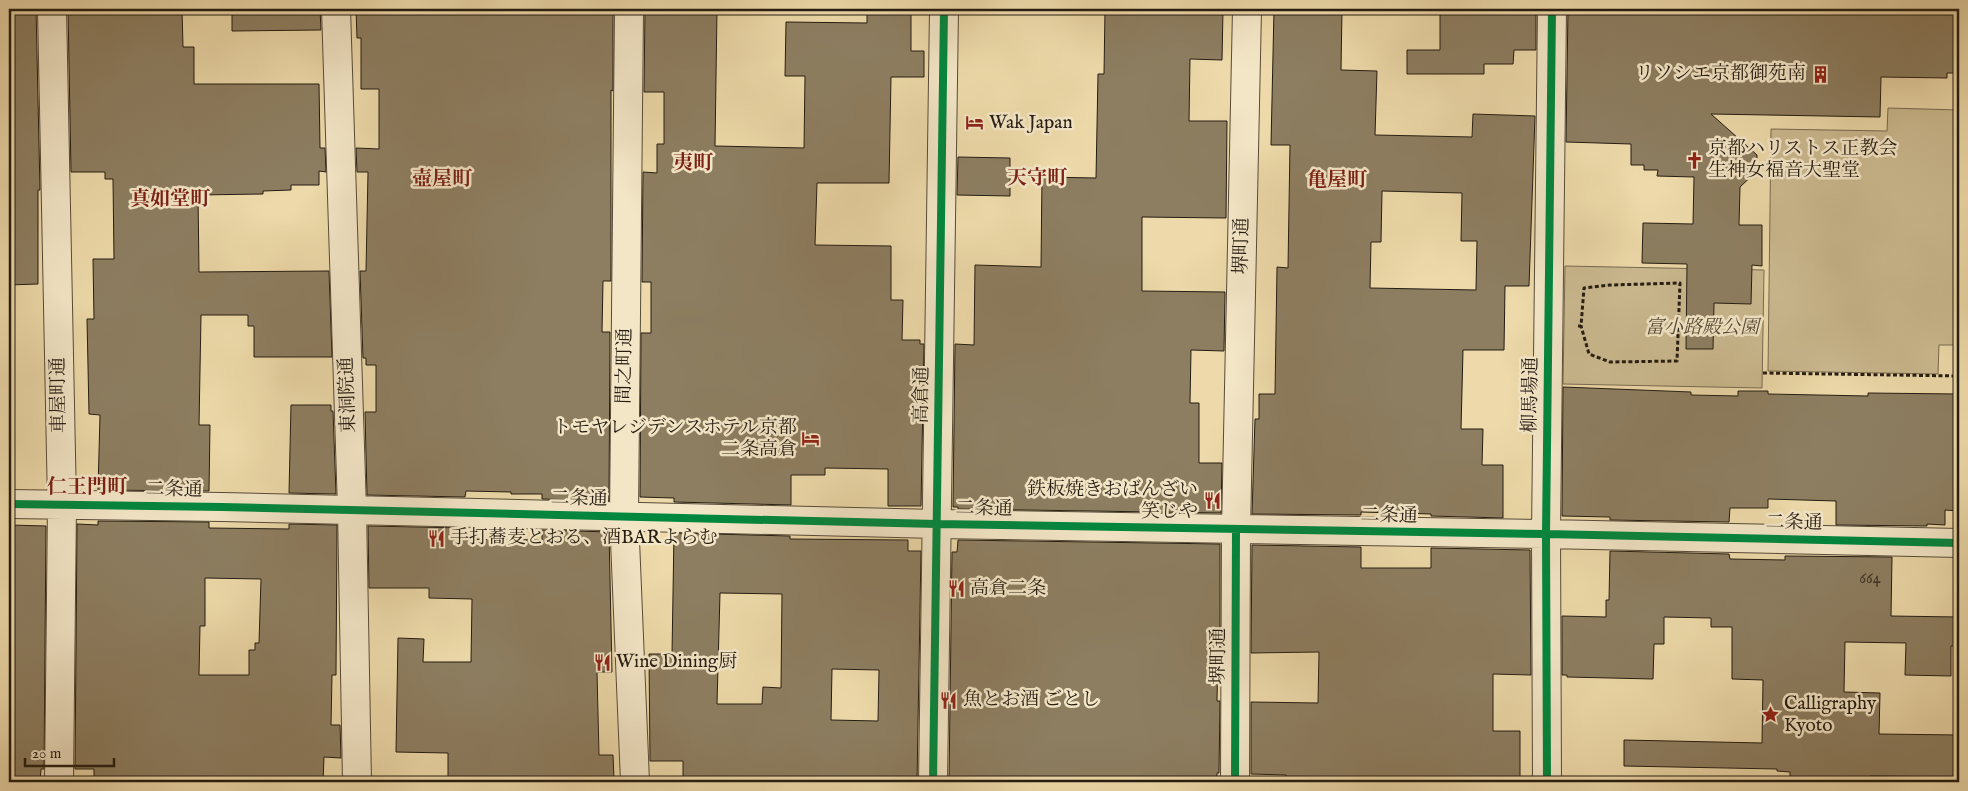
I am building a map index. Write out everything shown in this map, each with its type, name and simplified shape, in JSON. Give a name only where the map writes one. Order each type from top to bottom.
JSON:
[{"type":"street","name":"車屋町通","points":[[52,9],[62,504],[59,782]]},
{"type":"street","name":"東洞院通","points":[[336,9],[352,510],[357,782]]},
{"type":"street","name":"間之町通","points":[[629,9],[624,516],[635,782]]},
{"type":"street","name":"高倉通","points":[[933,782],[944,9]]},
{"type":"street","name":"堺町通","points":[[1235,782],[1236,530],[1247,9]]},
{"type":"street","name":"柳馬場通","points":[[1547,782],[1546,534],[1552,9]]},
{"type":"street","name":"二条通","points":[[9,504],[1959,543]]},
{"type":"path","points":[[1680,283],[1677,361],[1610,362],[1596,357],[1589,354],[1581,326],[1584,288],[1680,283]]},
{"type":"path","points":[[1574,326],[1581,326]]},
{"type":"path","points":[[1763,373],[1959,376]]},
{"type":"green space","points":[[1888,108],[1959,110],[1959,345],[1939,345],[1938,374],[1768,371],[1771,129],[1887,131]]},
{"type":"green space","name":"富小路殿公園","points":[[1565,266],[1764,270],[1762,388],[1563,384]]},
{"type":"building","points":[[9,9],[36,9],[40,190],[38,190],[38,284],[9,285]]},
{"type":"building","points":[[68,9],[182,9],[183,47],[194,47],[194,84],[319,84],[320,148],[325,148],[326,172],[319,171],[319,185],[291,185],[291,190],[263,191],[263,194],[198,195],[199,272],[329,271],[332,357],[254,357],[254,326],[248,326],[248,315],[201,315],[199,425],[210,425],[209,491],[98,490],[100,415],[89,414],[87,319],[94,319],[93,259],[114,259],[113,179],[105,179],[105,172],[71,172]]},
{"type":"building","points":[[232,9],[320,9],[321,30],[232,31]]},
{"type":"building","points":[[356,9],[613,9],[611,281],[603,281],[602,332],[610,332],[609,501],[542,499],[542,494],[511,494],[511,492],[466,491],[465,497],[367,495],[365,412],[376,412],[376,365],[366,365],[366,358],[363,358],[360,271],[366,271],[368,172],[357,172],[356,148],[379,149],[379,89],[361,89],[361,38],[357,38]]},
{"type":"building","points":[[645,9],[717,9],[715,146],[804,148],[805,76],[785,76],[786,22],[867,23],[867,9],[911,9],[911,51],[924,51],[924,77],[891,77],[889,183],[817,183],[815,245],[891,246],[891,300],[903,300],[902,340],[920,340],[920,344],[924,344],[921,506],[888,506],[888,469],[825,468],[825,475],[791,475],[791,505],[674,502],[674,498],[640,497],[641,333],[651,333],[651,282],[642,282],[643,172],[657,173],[657,144],[664,144],[664,92],[644,92]]},
{"type":"building","points":[[1105,9],[1223,9],[1222,60],[1190,59],[1189,121],[1227,121],[1226,218],[1142,217],[1142,291],[1225,292],[1224,351],[1191,350],[1190,403],[1199,403],[1199,463],[1222,463],[1221,513],[958,509],[958,507],[953,507],[955,344],[974,345],[975,265],[1041,267],[1042,177],[1096,178],[1098,74],[1104,74]]},
{"type":"building","points":[[1274,9],[1342,9],[1341,70],[1377,71],[1375,135],[1472,137],[1473,114],[1535,116],[1529,286],[1505,286],[1504,350],[1463,350],[1461,429],[1483,429],[1482,465],[1503,465],[1503,518],[1361,512],[1361,515],[1252,514],[1255,419],[1259,419],[1259,394],[1275,394],[1277,267],[1288,268],[1290,145],[1271,145]],"holes":[[[1382,191],[1462,193],[1461,241],[1477,241],[1476,290],[1370,288],[1371,242],[1381,242]]]},
{"type":"building","points":[[1440,9],[1536,9],[1536,50],[1514,50],[1513,64],[1484,64],[1484,74],[1407,74],[1407,50],[1440,50]]},
{"type":"building","points":[[1568,9],[1959,9],[1959,73],[1947,73],[1947,78],[1881,77],[1880,117],[1711,114],[1757,155],[1757,171],[1740,187],[1739,225],[1762,225],[1762,266],[1752,265],[1751,304],[1714,303],[1713,349],[1686,349],[1687,264],[1642,263],[1643,223],[1693,224],[1694,177],[1657,176],[1658,170],[1644,170],[1644,165],[1631,165],[1631,144],[1566,142]]},
{"type":"building","points":[[958,157],[1010,158],[1010,196],[957,195]]},
{"type":"building","points":[[1563,387],[1691,392],[1691,395],[1738,396],[1738,391],[1768,391],[1768,394],[1868,396],[1868,393],[1959,394],[1959,511],[1945,510],[1945,525],[1927,524],[1927,526],[1836,525],[1836,501],[1768,499],[1768,508],[1730,508],[1729,522],[1610,520],[1610,517],[1562,516]]},
{"type":"building","points":[[291,405],[331,405],[331,411],[333,411],[336,494],[289,493]]},
{"type":"building","points":[[98,521],[209,522],[209,528],[289,529],[289,524],[337,525],[336,675],[332,675],[331,725],[340,725],[341,758],[324,757],[323,782],[94,782],[94,769],[75,769],[77,524],[98,525]],"holes":[[[205,578],[261,579],[259,643],[255,643],[255,650],[249,650],[249,675],[199,675],[200,626],[205,626]]]},
{"type":"building","points":[[9,525],[46,526],[44,769],[41,769],[40,782],[9,782]]},
{"type":"building","points":[[368,526],[465,528],[465,539],[542,540],[542,530],[609,532],[612,672],[597,672],[599,755],[613,755],[614,779],[539,782],[448,782],[448,753],[396,752],[398,638],[424,639],[423,662],[471,662],[472,599],[429,598],[429,588],[369,588]]},
{"type":"building","points":[[674,533],[790,536],[790,539],[908,540],[908,551],[921,551],[917,782],[683,782],[683,761],[650,761],[649,654],[672,654]],"holes":[[[720,593],[782,594],[781,688],[763,687],[762,704],[717,704]],[[832,669],[879,670],[878,721],[831,720]]]},
{"type":"building","points":[[958,540],[1220,544],[1220,652],[1218,652],[1217,701],[1220,701],[1219,773],[1217,773],[1217,782],[949,782],[952,552],[957,552]]},
{"type":"building","points":[[1252,545],[1361,547],[1361,568],[1431,568],[1431,548],[1530,550],[1531,675],[1493,674],[1493,731],[1520,731],[1520,777],[1385,777],[1385,782],[1286,782],[1286,775],[1251,774],[1251,702],[1318,703],[1319,652],[1251,653]]},
{"type":"building","points":[[1610,551],[1729,554],[1730,559],[1785,560],[1785,556],[1892,557],[1891,616],[1959,617],[1959,646],[1951,646],[1951,676],[1905,675],[1906,643],[1845,642],[1844,692],[1880,693],[1879,734],[1959,735],[1958,777],[1870,776],[1870,782],[1790,782],[1790,772],[1777,771],[1777,769],[1624,766],[1624,740],[1762,743],[1763,680],[1732,679],[1732,627],[1711,627],[1711,618],[1664,617],[1664,644],[1654,644],[1653,679],[1567,677],[1567,675],[1562,675],[1562,616],[1606,617],[1606,600],[1609,600]]},
{"type":"cycle path","points":[[933,782],[944,9]]},
{"type":"cycle path","points":[[1547,782],[1546,534],[1552,9]]},
{"type":"cycle path","points":[[9,504],[1959,543]]},
{"type":"cycle path","points":[[1235,782],[1236,530]]},
{"type":"place","name":"リソシエ京都御苑南","points":[[1820,74]]},
{"type":"place","name":"Wak Japan","points":[[975,123]]},
{"type":"place","name":"京都ハリストス正教会 生神女福音大聖堂","points":[[1694,160]]},
{"type":"place","name":"トモヤレジデンスホテル京都 二条高倉","points":[[811,439]]},
{"type":"place","name":"鉄板焼きおばんざい 笑じや","points":[[1212,501]]},
{"type":"place","name":"手打蕎麦とおる、酒BARよらむ","points":[[436,538]]},
{"type":"place","name":"高倉二条","points":[[956,589]]},
{"type":"place","name":"Wine Dining厨","points":[[602,662]]},
{"type":"place","name":"魚とお酒 ごとし","points":[[949,700]]},
{"type":"place","name":"Calligraphy Kyoto","points":[[1770,715]]},
{"type":"district","name":"夷町","points":[[693,163]]},
{"type":"district","name":"天守町","points":[[1037,178]]},
{"type":"district","name":"壺屋町","points":[[442,179]]},
{"type":"district","name":"亀屋町","points":[[1337,180]]},
{"type":"district","name":"真如堂町","points":[[170,199]]},
{"type":"district","name":"仁王門町","points":[[87,487]]}]
